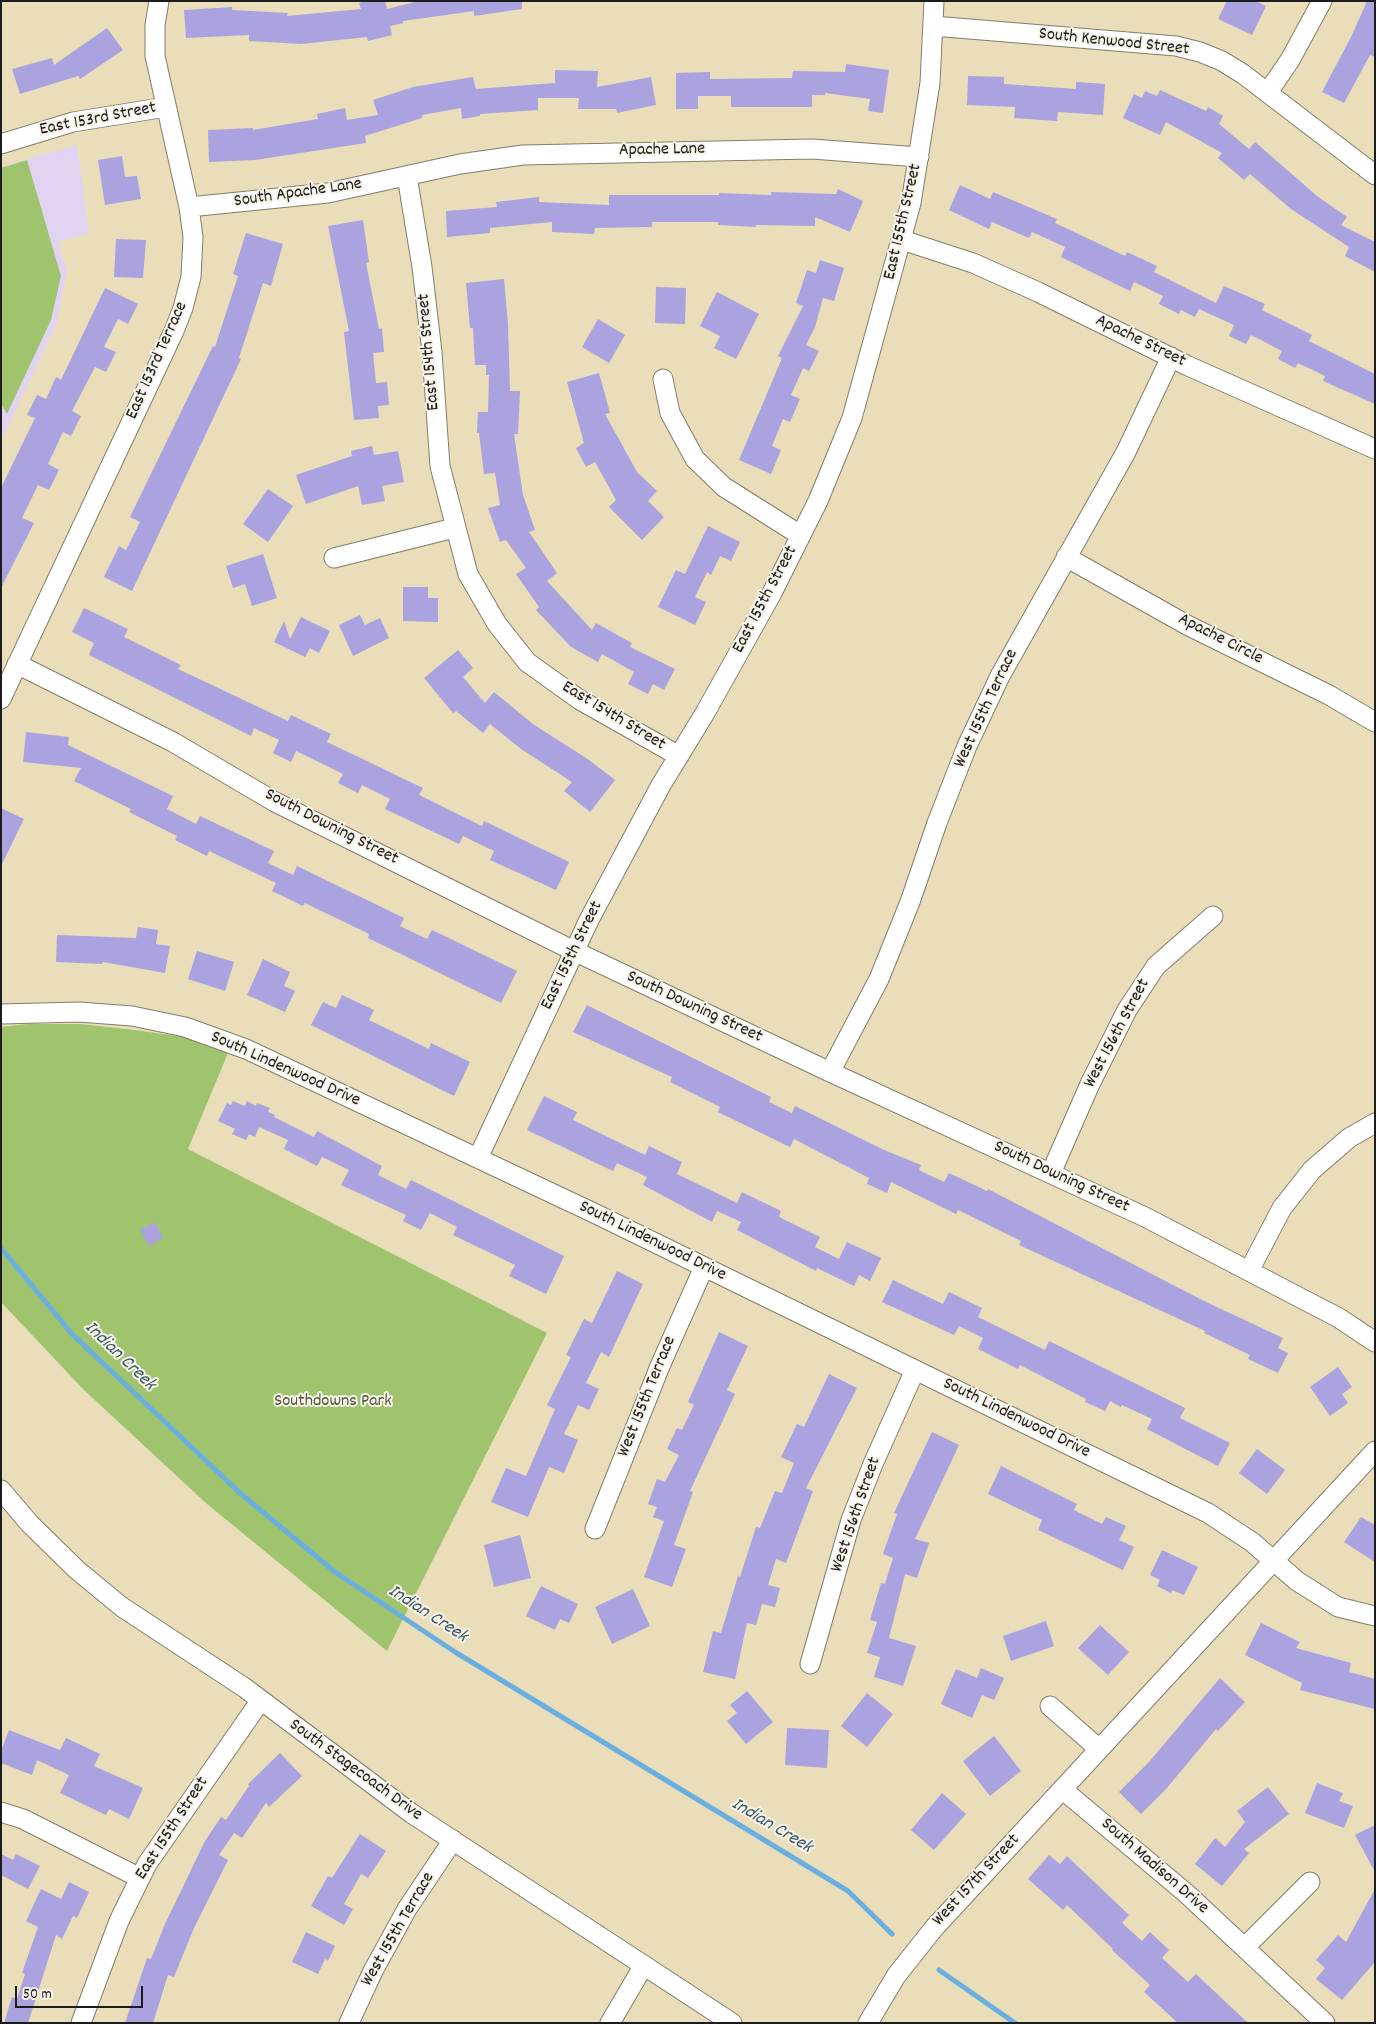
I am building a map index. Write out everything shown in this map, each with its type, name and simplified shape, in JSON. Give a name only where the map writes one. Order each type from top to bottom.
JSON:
[{"type":"street","name":"East 153rd Terrace","points":[[1,698],[184,308],[193,261],[193,237],[189,207],[155,56],[154,25],[159,1]]},
{"type":"street","name":"East 155th Street","points":[[478,1158],[574,951],[661,785],[772,593],[818,501],[852,418],[902,240],[919,157],[930,83],[934,1]]},
{"type":"street","points":[[1268,92],[1294,52],[1322,1]]},
{"type":"street","name":"South Kenwood Street","points":[[933,26],[1176,46],[1222,62],[1268,92],[1351,159],[1375,175]]},
{"type":"street","name":"East 153rd Street","points":[[1,144],[73,122],[166,107]]},
{"type":"street","name":"Apache Lane","points":[[407,176],[460,164],[523,155],[565,153],[812,149],[919,157]]},
{"type":"street","name":"South Apache Lane","points":[[189,207],[328,193],[407,176]]},
{"type":"street","name":"East 154th Street","points":[[407,176],[428,324],[440,466],[454,528],[468,574],[497,624],[527,662],[580,700],[679,756]]},
{"type":"street","name":"Apache Street","points":[[902,240],[973,263],[1014,281],[1171,357],[1375,449]]},
{"type":"street","name":"West 155th Terrace","points":[[830,1072],[879,979],[910,902],[936,823],[971,737],[1000,676],[1126,452],[1171,357]]},
{"type":"street","points":[[663,379],[670,412],[695,459],[724,487],[800,535]]},
{"type":"street","points":[[334,558],[454,528]]},
{"type":"street","name":"Apache Circle","points":[[1066,558],[1187,625],[1329,695],[1375,722]]},
{"type":"street","name":"South Downing Street","points":[[17,664],[173,742],[275,802],[574,951],[830,1072],[1145,1217],[1339,1318],[1375,1342]]},
{"type":"street","name":"West 156th Street","points":[[1051,1173],[1090,1084],[1127,1010],[1156,966],[1214,916]]},
{"type":"street","name":"South Lindenwood Drive","points":[[1,1014],[80,1012],[132,1016],[186,1027],[246,1049],[704,1267],[1208,1514],[1252,1542],[1297,1582],[1338,1607],[1375,1616]]},
{"type":"street","points":[[1249,1271],[1282,1208],[1312,1170],[1349,1138],[1375,1123]]},
{"type":"street","name":"West 155th Terrace","points":[[595,1529],[660,1366],[704,1267]]},
{"type":"street","name":"West 156th Street","points":[[810,1664],[851,1520],[873,1464],[916,1370]]},
{"type":"street","points":[[1273,1560],[1375,1451]]},
{"type":"street","name":"South Stagecoach Drive","points":[[1,1490],[36,1531],[122,1607],[261,1700],[410,1813],[732,2023]]},
{"type":"street","name":"West 157th Street","points":[[868,2023],[896,1976],[919,1945],[1273,1560]]},
{"type":"street","name":"East 155th Street","points":[[81,2023],[118,1921],[140,1878],[185,1806],[261,1700]]},
{"type":"street","points":[[1050,1706],[1099,1749]]},
{"type":"street","name":"South Madison Drive","points":[[1062,1788],[1245,1947],[1325,2023]]},
{"type":"street","points":[[1,1812],[23,1819],[140,1878]]},
{"type":"street","name":"West 155th Terrace","points":[[349,2023],[373,1971],[407,1909],[453,1840]]},
{"type":"street","points":[[1245,1947],[1310,1882]]},
{"type":"street","points":[[610,2023],[644,1965]]},
{"type":"shaded area","points":[[77,145],[89,233],[58,242],[67,271],[56,325],[1,441],[1,167]]},
{"type":"green space","points":[[27,160],[61,276],[51,320],[7,414],[1,404],[1,168]]},
{"type":"green space","name":"Southdowns Park","points":[[27,1024],[80,1024],[184,1037],[228,1053],[188,1149],[547,1333],[387,1651],[207,1504],[83,1389],[1,1302],[1,1027]]},
{"type":"building","points":[[385,1],[387,9],[419,1],[522,1],[522,9],[474,16],[474,11],[403,21],[403,23],[390,26],[392,35],[368,41],[367,37],[301,44],[249,41],[249,35],[186,38],[184,10],[232,7],[232,10],[288,13],[287,16],[361,9],[359,3]]},
{"type":"building","points":[[1227,1],[1256,1],[1266,6],[1252,35],[1218,19]]},
{"type":"building","points":[[1367,1],[1375,1],[1375,57],[1370,55],[1344,103],[1322,92],[1352,35]]},
{"type":"building","points":[[107,28],[123,50],[80,79],[78,76],[20,94],[12,69],[52,58],[54,65]]},
{"type":"building","points":[[846,64],[889,70],[883,113],[868,111],[870,99],[825,93],[825,95],[812,95],[812,107],[731,107],[731,96],[698,96],[698,109],[676,109],[676,73],[710,72],[710,79],[792,78],[793,71],[845,72]]},
{"type":"building","points":[[555,70],[598,71],[597,87],[651,77],[656,105],[617,113],[616,109],[578,109],[579,98],[538,98],[538,110],[480,114],[480,116],[462,119],[461,108],[422,115],[422,118],[365,136],[366,143],[255,160],[209,162],[208,130],[253,128],[253,130],[318,119],[317,114],[345,108],[347,120],[378,115],[373,100],[413,87],[473,77],[476,89],[555,83]]},
{"type":"building","points":[[968,76],[1004,77],[1004,84],[1076,89],[1076,82],[1105,84],[1103,115],[1058,112],[1057,121],[1014,118],[1015,107],[967,105]]},
{"type":"building","points":[[1160,90],[1206,111],[1208,107],[1223,116],[1219,124],[1249,149],[1255,142],[1317,196],[1347,217],[1341,225],[1375,242],[1375,272],[1345,256],[1349,247],[1291,209],[1250,174],[1244,180],[1218,158],[1222,153],[1166,122],[1160,135],[1123,118],[1134,94],[1142,98],[1145,91],[1157,96]]},
{"type":"building","points":[[122,156],[125,177],[137,176],[141,199],[105,205],[98,160]]},
{"type":"building","points":[[960,185],[990,199],[993,192],[1057,219],[1055,223],[1125,256],[1127,252],[1157,266],[1154,272],[1216,303],[1224,286],[1265,304],[1262,310],[1312,335],[1309,341],[1375,374],[1375,404],[1323,381],[1325,376],[1298,363],[1295,368],[1278,359],[1282,351],[1251,335],[1246,344],[1229,336],[1234,325],[1199,309],[1195,317],[1181,310],[1179,314],[1159,304],[1163,296],[1134,282],[1130,291],[1061,257],[1065,247],[1032,232],[1029,238],[992,222],[989,229],[949,210]]},
{"type":"building","points":[[838,189],[863,201],[850,232],[815,217],[815,226],[756,225],[756,227],[718,225],[718,222],[652,222],[652,227],[595,228],[594,234],[552,232],[552,222],[490,228],[490,233],[447,237],[446,211],[497,207],[496,202],[539,197],[539,202],[609,205],[609,195],[719,195],[719,193],[771,195],[771,192],[836,194]]},
{"type":"building","points":[[363,220],[369,262],[366,263],[379,329],[382,328],[384,352],[373,353],[376,383],[387,382],[389,405],[378,406],[379,418],[354,420],[344,332],[349,331],[328,226]]},
{"type":"building","points":[[246,233],[283,244],[271,286],[263,283],[239,358],[241,359],[132,591],[104,577],[119,546],[126,550],[140,522],[130,517],[213,346],[215,347],[238,276],[233,274]]},
{"type":"building","points":[[116,239],[146,240],[143,278],[114,277]]},
{"type":"building","points":[[820,260],[844,268],[834,301],[823,298],[815,327],[806,345],[819,351],[809,371],[803,368],[791,395],[800,399],[790,422],[783,419],[772,446],[781,450],[771,474],[739,460],[782,358],[778,356],[803,306],[796,303],[807,270],[816,273]]},
{"type":"building","points":[[504,279],[508,324],[510,391],[520,391],[518,434],[514,434],[523,495],[535,530],[529,532],[557,573],[547,581],[592,630],[596,623],[632,643],[630,647],[675,669],[664,690],[653,684],[648,694],[628,684],[634,672],[602,654],[598,662],[571,647],[536,610],[539,607],[516,574],[526,568],[506,540],[500,542],[488,508],[500,505],[495,473],[484,474],[479,433],[477,433],[478,412],[488,412],[489,375],[486,375],[486,365],[475,365],[473,328],[470,328],[466,283]]},
{"type":"building","points":[[656,287],[686,288],[685,324],[655,323]]},
{"type":"building","points":[[105,288],[138,304],[128,324],[118,319],[104,347],[116,352],[106,372],[95,367],[72,411],[81,416],[71,436],[63,432],[48,464],[59,470],[49,490],[38,485],[22,518],[34,523],[1,588],[1,488],[35,418],[27,415],[37,395],[46,399],[56,377],[61,380]]},
{"type":"building","points":[[717,292],[759,314],[736,359],[714,348],[720,336],[700,326]]},
{"type":"building","points":[[598,319],[625,335],[609,363],[582,347]]},
{"type":"building","points":[[599,373],[610,413],[605,414],[637,472],[657,491],[648,501],[664,517],[642,540],[609,507],[616,500],[595,462],[586,467],[576,448],[584,443],[567,382]]},
{"type":"building","points":[[372,446],[374,455],[398,451],[404,482],[382,486],[385,501],[362,505],[358,486],[306,504],[296,475],[352,456],[351,451]]},
{"type":"building","points":[[268,489],[293,506],[268,542],[243,524]]},
{"type":"building","points":[[708,526],[740,542],[731,561],[720,556],[711,575],[707,572],[695,597],[706,602],[695,625],[658,607],[676,570],[685,574]]},
{"type":"building","points":[[263,554],[277,598],[252,606],[245,584],[233,588],[226,566]]},
{"type":"building","points":[[403,587],[428,587],[428,598],[438,598],[438,622],[403,621]]},
{"type":"building","points":[[84,608],[128,629],[124,637],[181,665],[178,669],[288,721],[291,715],[331,734],[327,742],[423,788],[419,795],[482,826],[484,821],[569,862],[556,890],[490,860],[494,851],[463,836],[459,844],[385,809],[390,799],[362,785],[358,793],[338,783],[343,774],[296,751],[291,762],[273,753],[279,740],[254,728],[251,736],[89,655],[94,643],[72,632]]},
{"type":"building","points":[[360,615],[365,625],[380,618],[389,638],[353,656],[339,625]]},
{"type":"building","points":[[301,617],[330,631],[319,653],[310,648],[305,657],[274,642],[284,621],[290,639]]},
{"type":"building","points":[[458,650],[473,668],[463,677],[485,703],[494,692],[533,724],[589,760],[615,780],[590,812],[564,791],[572,782],[521,749],[490,724],[483,733],[456,711],[453,713],[424,678]]},
{"type":"building","points":[[26,732],[69,737],[68,745],[173,796],[167,809],[196,824],[200,816],[274,851],[268,863],[293,875],[297,866],[404,918],[400,926],[427,939],[432,930],[517,971],[501,1003],[368,938],[369,934],[305,903],[303,906],[272,891],[276,883],[209,851],[207,856],[175,840],[177,836],[129,812],[131,809],[74,781],[81,768],[23,762]]},
{"type":"building","points":[[1,808],[24,819],[1,866]]},
{"type":"building","points":[[138,927],[158,930],[156,944],[170,946],[165,973],[103,962],[102,964],[56,962],[57,935],[136,938]]},
{"type":"building","points":[[197,951],[234,962],[225,991],[188,979]]},
{"type":"building","points":[[263,959],[290,972],[284,986],[295,991],[285,1012],[247,995]]},
{"type":"building","points":[[342,995],[374,1010],[369,1020],[429,1049],[431,1043],[470,1062],[454,1096],[311,1025],[323,1002],[336,1008]]},
{"type":"building","points":[[587,1005],[771,1097],[769,1102],[792,1113],[795,1106],[882,1149],[921,1165],[919,1170],[944,1182],[949,1173],[987,1191],[988,1189],[1204,1301],[1283,1338],[1278,1348],[1288,1353],[1278,1373],[1248,1359],[1250,1355],[1204,1333],[1205,1331],[1019,1245],[1021,1241],[958,1210],[956,1214],[891,1182],[887,1193],[867,1184],[869,1178],[794,1139],[790,1147],[718,1112],[720,1107],[670,1082],[672,1077],[573,1032]]},
{"type":"building","points":[[544,1096],[577,1112],[573,1120],[645,1155],[649,1146],[682,1162],[677,1174],[737,1203],[742,1192],[781,1211],[779,1217],[820,1237],[815,1247],[839,1259],[847,1242],[881,1258],[870,1281],[859,1275],[854,1286],[817,1268],[816,1271],[737,1230],[741,1222],[717,1211],[712,1222],[643,1185],[647,1177],[617,1163],[613,1171],[527,1130]]},
{"type":"building","points":[[233,1101],[245,1106],[247,1101],[256,1106],[257,1103],[270,1108],[268,1112],[275,1115],[274,1117],[314,1137],[317,1131],[382,1166],[378,1175],[406,1189],[411,1180],[564,1256],[546,1294],[509,1276],[515,1265],[453,1235],[457,1227],[430,1213],[421,1230],[403,1221],[406,1215],[341,1185],[349,1170],[322,1157],[317,1166],[284,1149],[288,1140],[259,1127],[255,1137],[249,1134],[246,1140],[232,1134],[235,1129],[218,1121],[227,1103],[231,1105]]},
{"type":"building","points":[[155,1222],[163,1238],[149,1246],[140,1230]]},
{"type":"building","points":[[617,1271],[643,1284],[609,1357],[601,1352],[586,1383],[599,1389],[589,1410],[578,1405],[564,1434],[578,1440],[564,1473],[549,1467],[528,1517],[491,1502],[506,1468],[526,1476],[555,1409],[547,1405],[571,1357],[566,1355],[584,1319],[592,1323]]},
{"type":"building","points":[[893,1280],[943,1304],[949,1292],[982,1308],[978,1317],[1045,1350],[1049,1341],[1185,1408],[1180,1418],[1230,1443],[1218,1466],[1147,1429],[1152,1419],[1110,1401],[1105,1411],[1085,1402],[1086,1399],[1020,1365],[1018,1369],[978,1349],[983,1338],[959,1326],[954,1335],[882,1302]]},
{"type":"building","points":[[719,1332],[748,1346],[727,1390],[735,1394],[690,1491],[693,1492],[674,1545],[686,1549],[672,1587],[644,1577],[664,1521],[653,1517],[657,1507],[648,1504],[657,1479],[665,1482],[679,1455],[667,1449],[677,1428],[682,1430],[694,1405],[688,1402]]},
{"type":"building","points":[[1338,1367],[1352,1387],[1342,1394],[1348,1403],[1330,1416],[1310,1387]]},
{"type":"building","points":[[829,1374],[857,1388],[806,1488],[813,1491],[786,1563],[776,1559],[768,1585],[780,1588],[775,1607],[762,1604],[756,1625],[747,1623],[735,1679],[703,1672],[713,1631],[721,1633],[738,1576],[740,1577],[756,1527],[760,1528],[775,1491],[782,1493],[794,1463],[781,1457],[797,1424],[804,1427]]},
{"type":"building","points":[[932,1432],[959,1445],[915,1539],[929,1543],[917,1578],[905,1574],[889,1638],[916,1646],[903,1686],[874,1677],[880,1657],[867,1653],[877,1622],[870,1620],[881,1583],[885,1584],[893,1558],[883,1554],[897,1514],[894,1513]]},
{"type":"building","points":[[1257,1449],[1285,1470],[1267,1494],[1239,1473]]},
{"type":"building","points":[[1001,1466],[1077,1504],[1074,1510],[1102,1524],[1106,1517],[1126,1526],[1119,1540],[1134,1547],[1123,1570],[1038,1530],[1042,1520],[988,1494]]},
{"type":"building","points":[[1361,1517],[1375,1525],[1375,1562],[1344,1542]]},
{"type":"building","points":[[520,1535],[531,1578],[494,1587],[484,1545]]},
{"type":"building","points":[[1162,1550],[1198,1567],[1184,1595],[1172,1590],[1171,1593],[1157,1586],[1160,1580],[1150,1575]]},
{"type":"building","points":[[541,1586],[578,1604],[569,1623],[560,1619],[555,1630],[526,1616]]},
{"type":"building","points":[[633,1589],[650,1626],[612,1644],[595,1607]]},
{"type":"building","points":[[1046,1621],[1054,1646],[1011,1661],[1003,1636]]},
{"type":"building","points":[[1261,1623],[1300,1642],[1296,1648],[1351,1663],[1349,1672],[1375,1679],[1375,1709],[1300,1690],[1302,1683],[1245,1655]]},
{"type":"building","points":[[1100,1625],[1129,1652],[1108,1675],[1078,1648]]},
{"type":"building","points":[[981,1668],[1004,1678],[994,1700],[982,1695],[972,1718],[941,1704],[956,1669],[977,1678]]},
{"type":"building","points":[[1220,1678],[1245,1702],[1218,1731],[1216,1729],[1166,1789],[1141,1814],[1119,1792],[1149,1762]]},
{"type":"building","points":[[747,1691],[773,1722],[746,1744],[727,1721],[737,1713],[730,1705]]},
{"type":"building","points":[[867,1693],[893,1714],[867,1747],[841,1726]]},
{"type":"building","points":[[787,1728],[829,1730],[827,1768],[785,1765]]},
{"type":"building","points":[[9,1730],[60,1750],[66,1738],[100,1754],[94,1766],[143,1788],[129,1819],[109,1809],[106,1815],[60,1793],[69,1775],[37,1760],[32,1775],[1,1763],[1,1751]]},
{"type":"building","points":[[994,1736],[1021,1771],[990,1796],[963,1761]]},
{"type":"building","points":[[280,1753],[302,1776],[269,1807],[266,1803],[242,1838],[234,1833],[219,1855],[228,1860],[194,1928],[174,1977],[168,1975],[153,2023],[125,2023],[147,1958],[151,1959],[165,1924],[205,1841],[221,1817],[226,1820],[249,1786],[248,1784]]},
{"type":"building","points":[[1317,1783],[1343,1793],[1339,1801],[1353,1806],[1344,1828],[1305,1813]]},
{"type":"building","points":[[1268,1787],[1289,1814],[1244,1849],[1249,1853],[1222,1886],[1195,1864],[1215,1838],[1225,1847],[1245,1822],[1237,1811]]},
{"type":"building","points":[[942,1793],[966,1814],[934,1850],[911,1830]]},
{"type":"building","points":[[1375,1825],[1375,1872],[1355,1835]]},
{"type":"building","points":[[360,1834],[386,1851],[368,1878],[361,1874],[344,1904],[353,1909],[344,1925],[311,1906],[328,1876],[332,1878]]},
{"type":"building","points":[[1,1854],[13,1860],[16,1854],[40,1866],[28,1889],[1,1875]]},
{"type":"building","points":[[1049,1855],[1060,1864],[1067,1856],[1129,1915],[1122,1923],[1142,1941],[1150,1932],[1169,1950],[1162,1958],[1188,1982],[1196,1974],[1248,2023],[1178,2023],[1144,1992],[1150,1985],[1113,1949],[1067,1905],[1063,1910],[1028,1879]]},
{"type":"building","points":[[69,1882],[89,1892],[77,1918],[73,1916],[62,1939],[56,1935],[28,2023],[4,2023],[12,1997],[17,1999],[25,1974],[22,1973],[38,1927],[26,1921],[41,1889],[61,1899]]},
{"type":"building","points":[[1375,1889],[1375,1962],[1342,2000],[1316,1979],[1325,1968],[1316,1960],[1338,1935],[1346,1942]]},
{"type":"building","points":[[306,1932],[335,1946],[328,1961],[325,1959],[318,1974],[292,1962]]},
{"type":"waterway","name":"Indian Creek","points":[[1,1248],[72,1334],[240,1493],[335,1572],[455,1652],[848,1891],[892,1934]]},
{"type":"waterway","name":"Indian Creek","points":[[939,1970],[1015,2023]]}]
